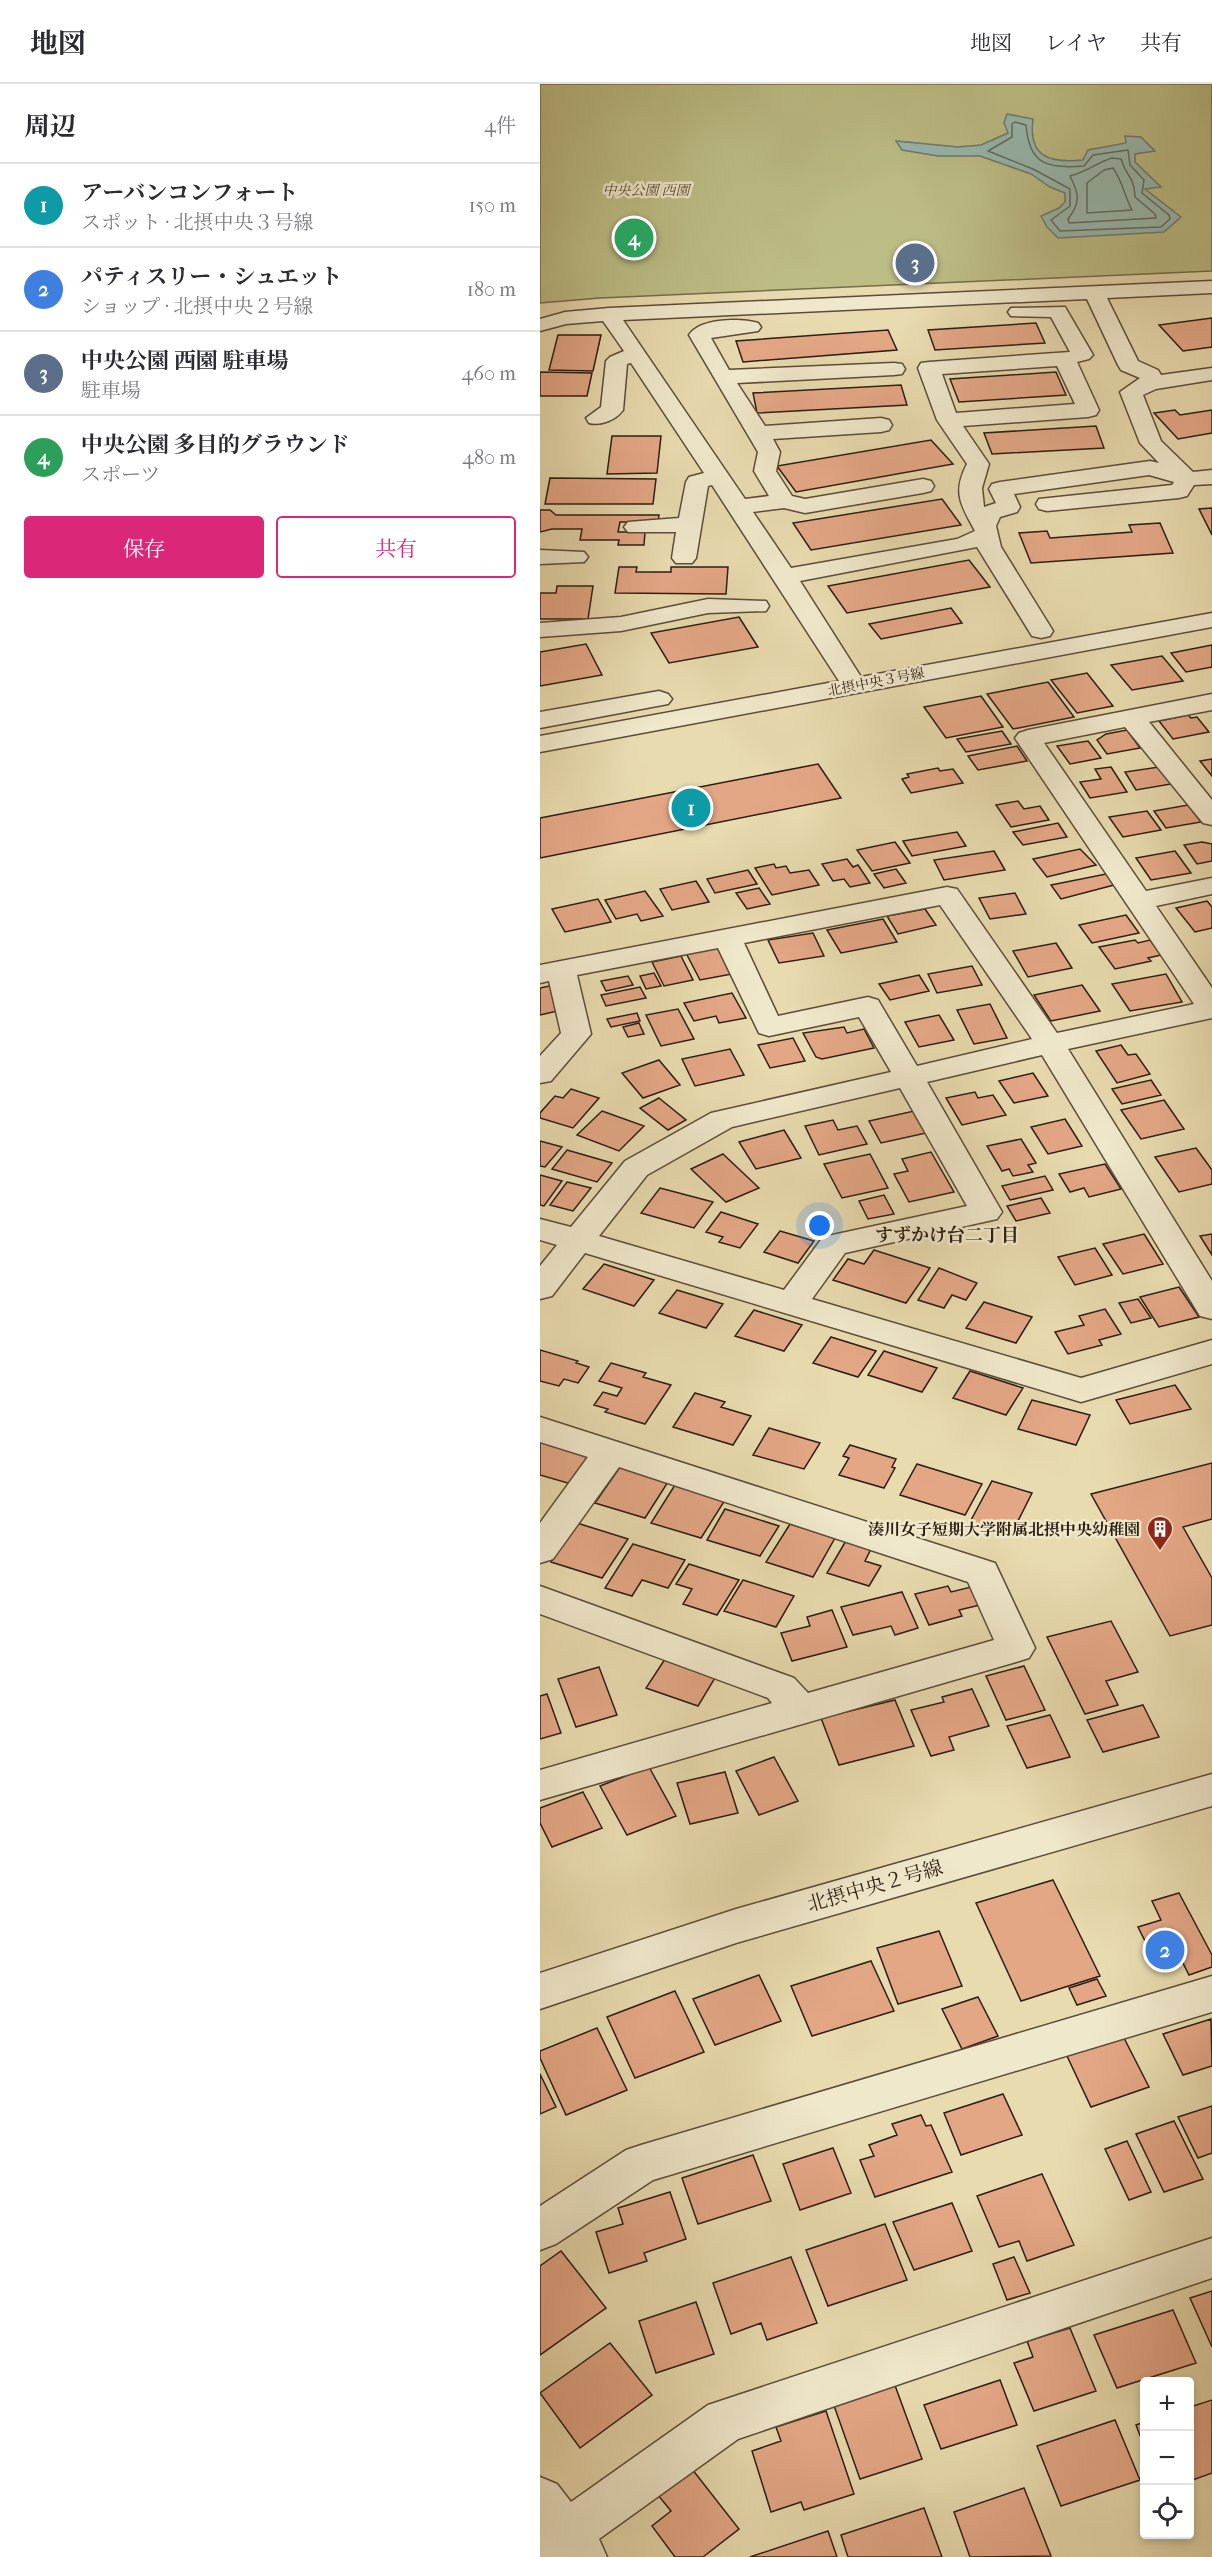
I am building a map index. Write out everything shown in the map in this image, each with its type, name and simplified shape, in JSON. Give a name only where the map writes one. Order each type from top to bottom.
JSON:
[{"type":"street","points":[[784,501],[765,471],[768,453],[759,433],[722,377],[699,335],[713,329],[1094,292],[1212,287]]},
{"type":"street","points":[[1094,292],[1129,365],[1150,375],[1151,383]]},
{"type":"street","points":[[540,325],[566,318],[609,314],[936,308],[1058,311],[1082,355],[1065,359],[929,368],[948,420],[978,464],[969,479],[974,516],[986,530]]},
{"type":"street","points":[[609,314],[785,576],[849,677]]},
{"type":"street","points":[[597,418],[612,411],[617,361],[636,354]]},
{"type":"street","points":[[948,420],[1088,411],[1065,359]]},
{"type":"street","points":[[722,377],[894,369]]},
{"type":"street","points":[[1187,479],[1150,443],[1131,392],[1151,383],[1212,374]]},
{"type":"street","points":[[759,433],[881,425]]},
{"type":"street","points":[[1041,631],[1015,585],[989,546],[986,530],[990,512],[1010,507],[1000,489],[1150,468],[1187,479],[1212,477]]},
{"type":"street","points":[[684,558],[697,482],[717,476]]},
{"type":"street","points":[[737,507],[784,501],[805,506],[923,486]]},
{"type":"street","points":[[636,527],[689,525]]},
{"type":"street","points":[[785,576],[963,545],[986,530]]},
{"type":"street","points":[[540,557],[576,557]]},
{"type":"street","name":"北摂中央３号線","points":[[540,744],[849,677],[1041,631],[1212,600]]},
{"type":"street","points":[[540,630],[617,624],[708,606],[757,606]]},
{"type":"street","name":"北摂中央３号線","points":[[540,720],[849,677],[1212,620]]},
{"type":"street","points":[[540,1288],[636,1168],[722,1120],[1212,1009],[1028,738],[1212,702]]},
{"type":"street","points":[[1132,718],[1212,817]]},
{"type":"street","points":[[1138,901],[1212,886]]},
{"type":"street","points":[[540,1074],[576,1034],[550,972],[947,895],[1050,1044],[1212,1308]]},
{"type":"street","points":[[728,938],[769,1027],[868,1006],[986,1212],[834,1245],[791,1304]]},
{"type":"street","points":[[540,1229],[1081,1390],[1212,1352]]},
{"type":"street","points":[[540,1429],[982,1573],[1016,1648],[540,1785]]},
{"type":"street","points":[[540,1550],[611,1452]]},
{"type":"street","points":[[540,1600],[781,1688],[800,1710]]},
{"type":"street","name":"北摂中央２号線","points":[[540,1991],[736,1926],[1212,1790]]},
{"type":"street","points":[[540,2230],[641,2164],[1212,1994]]},
{"type":"street","points":[[557,2536],[724,2421],[1212,2258]]},
{"type":"green space","name":"中央公園 西園","points":[[540,84],[1212,84],[1212,271],[600,298],[540,303]]},
{"type":"water","points":[[1007,114],[1033,119],[1034,142],[1038,150],[1051,159],[1083,160],[1088,150],[1126,143],[1125,136],[1141,137],[1155,151],[1135,154],[1135,162],[1161,187],[1145,189],[1181,217],[1164,232],[1058,238],[1047,227],[1041,216],[1059,208],[1065,202],[1065,193],[1050,187],[1031,174],[980,156],[938,156],[902,150],[896,141],[958,147],[981,145],[1008,133],[1004,123]]},
{"type":"building","points":[[1212,318],[1212,347],[1183,351],[1159,325]]},
{"type":"building","points":[[1036,323],[1045,343],[935,350],[928,330]]},
{"type":"building","points":[[888,330],[897,350],[743,362],[736,341]]},
{"type":"building","points":[[558,335],[601,335],[593,371],[549,370]]},
{"type":"building","points":[[540,372],[592,373],[587,396],[540,396]]},
{"type":"building","points":[[1056,372],[1066,395],[959,402],[950,379]]},
{"type":"building","points":[[901,385],[907,405],[757,413],[753,393]]},
{"type":"building","points":[[1175,410],[1180,415],[1212,410],[1212,433],[1178,439],[1154,413]]},
{"type":"building","points":[[1096,426],[1104,448],[992,454],[984,433]]},
{"type":"building","points":[[612,436],[661,436],[657,473],[607,474]]},
{"type":"building","points":[[931,440],[953,464],[796,492],[777,466]]},
{"type":"building","points":[[550,478],[656,479],[653,504],[545,504]]},
{"type":"building","points":[[942,499],[961,525],[811,550],[793,523]]},
{"type":"building","points":[[1212,508],[1212,535],[1199,509]]},
{"type":"building","points":[[540,510],[550,510],[556,515],[659,515],[658,522],[620,522],[618,532],[645,532],[644,545],[618,545],[619,540],[580,540],[582,529],[552,529],[540,532]]},
{"type":"building","points":[[1160,523],[1173,553],[1031,563],[1019,533],[1047,531],[1050,538],[1132,532],[1129,525]]},
{"type":"building","points":[[969,560],[990,587],[847,613],[828,586]]},
{"type":"building","points":[[619,567],[637,567],[636,572],[671,572],[671,567],[728,567],[726,594],[615,593]]},
{"type":"building","points":[[557,586],[593,586],[588,619],[540,619],[540,593],[556,593]]},
{"type":"building","points":[[951,608],[962,623],[881,639],[869,624]]},
{"type":"building","points":[[739,617],[758,647],[669,663],[651,633]]},
{"type":"building","points":[[586,644],[602,675],[540,686],[540,652]]},
{"type":"building","points":[[1212,645],[1212,667],[1186,672],[1171,653]]},
{"type":"building","points":[[1162,656],[1183,681],[1132,690],[1111,665]]},
{"type":"building","points":[[1087,673],[1113,706],[1077,713],[1051,680]]},
{"type":"building","points":[[1048,682],[1074,717],[1013,729],[987,694]]},
{"type":"building","points":[[981,696],[1003,727],[946,738],[924,707]]},
{"type":"building","points":[[1188,715],[1191,718],[1197,717],[1209,732],[1173,739],[1159,721]]},
{"type":"building","points":[[1127,730],[1140,748],[1107,754],[1097,740],[1106,734]]},
{"type":"building","points":[[1002,731],[1011,744],[966,752],[957,739]]},
{"type":"building","points":[[1088,741],[1101,758],[1070,764],[1057,746]]},
{"type":"building","points":[[1017,746],[1027,761],[978,770],[968,756]]},
{"type":"building","points":[[1212,759],[1212,776],[1200,761]]},
{"type":"building","points":[[818,764],[841,798],[540,858],[540,818]]},
{"type":"building","points":[[1111,767],[1127,792],[1090,798],[1080,782],[1101,779],[1095,769]]},
{"type":"building","points":[[1159,767],[1171,784],[1136,790],[1125,772]]},
{"type":"building","points":[[938,768],[940,771],[953,769],[963,783],[911,793],[902,779],[909,777],[907,774]]},
{"type":"building","points":[[1018,801],[1024,809],[1040,806],[1049,820],[1011,827],[996,805]]},
{"type":"building","points":[[1188,805],[1201,822],[1166,828],[1154,811]]},
{"type":"building","points":[[1147,811],[1161,830],[1123,837],[1109,817]]},
{"type":"building","points":[[1058,823],[1067,837],[1023,845],[1013,832]]},
{"type":"building","points":[[957,832],[966,846],[912,856],[903,841]]},
{"type":"building","points":[[895,842],[910,863],[872,871],[857,850]]},
{"type":"building","points":[[1202,842],[1212,844],[1212,861],[1197,864],[1184,845]]},
{"type":"building","points":[[1080,849],[1096,865],[1047,877],[1033,859]]},
{"type":"building","points":[[994,851],[1005,870],[944,880],[934,860]]},
{"type":"building","points":[[1175,851],[1191,873],[1151,880],[1136,858]]},
{"type":"building","points":[[847,859],[853,867],[858,865],[870,883],[850,887],[844,879],[833,881],[822,864]]},
{"type":"building","points":[[774,864],[776,868],[786,866],[790,873],[809,870],[819,885],[772,895],[755,868]]},
{"type":"building","points":[[896,869],[906,883],[884,888],[874,874]]},
{"type":"building","points":[[748,870],[757,884],[715,893],[707,879]]},
{"type":"building","points":[[1106,874],[1114,885],[1061,899],[1051,885]]},
{"type":"building","points":[[696,881],[709,902],[672,910],[660,889]]},
{"type":"building","points":[[759,888],[770,904],[747,909],[736,893]]},
{"type":"building","points":[[645,891],[663,916],[641,921],[637,914],[616,919],[605,900]]},
{"type":"building","points":[[1015,893],[1026,914],[990,919],[979,898]]},
{"type":"building","points":[[598,899],[611,922],[565,932],[552,909]]},
{"type":"building","points":[[1207,901],[1212,907],[1212,928],[1195,932],[1176,908]]},
{"type":"building","points":[[925,909],[936,925],[898,934],[887,916]]},
{"type":"building","points":[[1126,915],[1139,933],[1092,943],[1079,925]]},
{"type":"building","points":[[883,919],[897,942],[841,953],[827,930]]},
{"type":"building","points":[[813,933],[824,956],[779,963],[768,940]]},
{"type":"building","points":[[1135,940],[1138,943],[1150,940],[1161,955],[1148,958],[1151,961],[1115,969],[1099,947]]},
{"type":"building","points":[[1056,943],[1072,968],[1028,977],[1013,951]]},
{"type":"building","points":[[717,946],[732,974],[700,980],[686,953]]},
{"type":"building","points":[[681,956],[693,980],[664,986],[652,962]]},
{"type":"building","points":[[972,966],[982,985],[937,993],[928,974]]},
{"type":"building","points":[[654,973],[661,986],[646,989],[640,976]]},
{"type":"building","points":[[1166,974],[1182,1002],[1130,1011],[1112,984]]},
{"type":"building","points":[[919,975],[929,991],[890,1000],[879,984]]},
{"type":"building","points":[[628,976],[633,985],[606,991],[601,981]]},
{"type":"building","points":[[554,985],[566,1009],[540,1015],[540,988]]},
{"type":"building","points":[[1082,985],[1100,1011],[1051,1021],[1034,995]]},
{"type":"building","points":[[640,987],[646,998],[606,1006],[601,995]]},
{"type":"building","points":[[732,993],[746,1018],[719,1023],[716,1016],[694,1021],[684,1003]]},
{"type":"building","points":[[990,1004],[1007,1038],[974,1044],[957,1010]]},
{"type":"building","points":[[678,1009],[694,1039],[661,1046],[646,1015]]},
{"type":"building","points":[[637,1013],[640,1021],[611,1027],[607,1019]]},
{"type":"building","points":[[939,1015],[954,1040],[919,1047],[905,1022]]},
{"type":"building","points":[[639,1023],[644,1034],[628,1037],[623,1027]]},
{"type":"building","points":[[844,1027],[847,1033],[864,1029],[874,1048],[822,1059],[816,1057],[803,1033]]},
{"type":"building","points":[[793,1038],[805,1061],[770,1068],[758,1045]]},
{"type":"building","points":[[1121,1045],[1128,1055],[1136,1054],[1150,1074],[1117,1083],[1096,1051]]},
{"type":"building","points":[[730,1049],[744,1075],[695,1086],[682,1059]]},
{"type":"building","points":[[659,1060],[680,1085],[643,1098],[622,1073]]},
{"type":"building","points":[[1033,1073],[1048,1096],[1014,1103],[999,1081]]},
{"type":"building","points":[[1151,1080],[1161,1095],[1122,1104],[1112,1089]]},
{"type":"building","points":[[571,1089],[599,1098],[573,1128],[540,1118],[540,1113],[555,1096],[563,1098]]},
{"type":"building","points":[[975,1092],[978,1098],[993,1095],[1006,1115],[962,1125],[946,1098]]},
{"type":"building","points":[[659,1098],[686,1120],[668,1130],[640,1108]]},
{"type":"building","points":[[1164,1100],[1184,1129],[1141,1139],[1121,1110]]},
{"type":"building","points":[[602,1111],[644,1126],[619,1151],[577,1135]]},
{"type":"building","points":[[914,1111],[926,1133],[881,1143],[869,1121]]},
{"type":"building","points":[[1065,1119],[1082,1146],[1048,1154],[1031,1127]]},
{"type":"building","points":[[833,1120],[838,1130],[857,1126],[867,1144],[819,1155],[805,1126]]},
{"type":"building","points":[[784,1130],[801,1158],[756,1169],[739,1142]]},
{"type":"building","points":[[1021,1139],[1036,1163],[1028,1165],[1033,1172],[1013,1176],[1009,1169],[1002,1171],[987,1146]]},
{"type":"building","points":[[540,1141],[562,1147],[545,1167],[540,1166]]},
{"type":"building","points":[[1196,1148],[1212,1170],[1212,1184],[1179,1192],[1155,1157]]},
{"type":"building","points":[[567,1150],[612,1163],[597,1182],[552,1169]]},
{"type":"building","points":[[931,1152],[954,1192],[909,1202],[894,1174],[908,1171],[902,1159]]},
{"type":"building","points":[[723,1154],[759,1188],[726,1202],[691,1169]]},
{"type":"building","points":[[870,1154],[888,1188],[842,1198],[824,1164]]},
{"type":"building","points":[[1105,1164],[1121,1189],[1089,1197],[1084,1188],[1070,1192],[1059,1174]]},
{"type":"building","points":[[540,1175],[562,1181],[544,1206],[540,1205]]},
{"type":"building","points":[[1045,1176],[1053,1190],[1010,1200],[1002,1186]]},
{"type":"building","points":[[567,1182],[591,1188],[573,1211],[550,1205]]},
{"type":"building","points":[[660,1188],[713,1202],[694,1228],[641,1213]]},
{"type":"building","points":[[884,1195],[894,1214],[868,1219],[859,1201]]},
{"type":"building","points":[[1041,1198],[1050,1213],[1016,1221],[1007,1206]]},
{"type":"building","points":[[721,1212],[758,1224],[740,1248],[719,1242],[723,1237],[706,1232]]},
{"type":"building","points":[[780,1231],[814,1241],[798,1263],[764,1252]]},
{"type":"building","points":[[1144,1234],[1163,1264],[1123,1274],[1103,1244]]},
{"type":"building","points":[[1212,1234],[1212,1255],[1200,1236]]},
{"type":"building","points":[[1095,1248],[1112,1275],[1075,1285],[1058,1257]]},
{"type":"building","points":[[874,1250],[930,1268],[906,1303],[833,1280],[848,1259],[864,1264]]},
{"type":"building","points":[[604,1264],[654,1280],[634,1306],[583,1289]]},
{"type":"building","points":[[939,1268],[977,1283],[966,1300],[952,1295],[944,1308],[918,1300]]},
{"type":"building","points":[[1179,1287],[1199,1317],[1159,1327],[1140,1297]]},
{"type":"building","points":[[677,1290],[723,1304],[706,1328],[659,1313]]},
{"type":"building","points":[[1138,1299],[1151,1318],[1131,1323],[1119,1303]]},
{"type":"building","points":[[984,1302],[1032,1317],[1016,1343],[966,1328]]},
{"type":"building","points":[[1105,1309],[1121,1334],[1099,1340],[1102,1345],[1068,1354],[1055,1332],[1084,1325],[1079,1316]]},
{"type":"building","points":[[754,1310],[802,1325],[784,1351],[735,1336]]},
{"type":"building","points":[[831,1337],[876,1351],[858,1377],[813,1363]]},
{"type":"building","points":[[540,1350],[578,1361],[576,1363],[589,1367],[578,1383],[564,1379],[559,1386],[540,1381]]},
{"type":"building","points":[[884,1351],[937,1368],[922,1392],[868,1375]]},
{"type":"building","points":[[611,1363],[646,1373],[643,1377],[671,1385],[645,1424],[605,1412],[608,1409],[594,1405],[603,1392],[617,1396],[622,1388],[599,1381]]},
{"type":"building","points":[[970,1371],[1023,1388],[1006,1415],[953,1398]]},
{"type":"building","points":[[1175,1385],[1191,1409],[1130,1424],[1116,1400]]},
{"type":"building","points":[[695,1393],[725,1402],[721,1407],[751,1416],[733,1445],[673,1427]]},
{"type":"building","points":[[1032,1400],[1090,1415],[1076,1445],[1018,1429]]},
{"type":"building","points":[[769,1428],[820,1443],[804,1469],[753,1455]]},
{"type":"building","points":[[540,1441],[590,1456],[571,1484],[540,1475]]},
{"type":"building","points":[[850,1445],[896,1459],[892,1467],[895,1468],[884,1488],[839,1475],[849,1458],[843,1456]]},
{"type":"building","name":"湊川女子短期大学附属北摂中央幼稚園","points":[[1212,1463],[1212,1519],[1183,1527],[1212,1578],[1212,1625],[1170,1636],[1091,1494]]},
{"type":"building","points":[[917,1464],[982,1484],[965,1515],[900,1495]]},
{"type":"building","points":[[620,1467],[668,1482],[645,1518],[595,1503]]},
{"type":"building","points":[[992,1481],[1032,1493],[1011,1535],[970,1522]]},
{"type":"building","points":[[675,1485],[725,1500],[701,1538],[651,1523]]},
{"type":"building","points":[[725,1509],[779,1526],[760,1556],[707,1540]]},
{"type":"building","points":[[577,1523],[628,1539],[602,1578],[551,1562]]},
{"type":"building","points":[[790,1524],[835,1538],[813,1577],[766,1562]]},
{"type":"building","points":[[847,1539],[872,1547],[865,1561],[881,1566],[869,1586],[827,1573]]},
{"type":"building","points":[[633,1544],[685,1560],[668,1588],[642,1580],[632,1596],[605,1588]]},
{"type":"building","points":[[689,1564],[739,1580],[717,1615],[683,1604],[692,1589],[676,1584]]},
{"type":"building","points":[[743,1580],[794,1596],[776,1627],[724,1611]]},
{"type":"building","points":[[948,1586],[951,1592],[971,1587],[980,1605],[959,1610],[962,1616],[929,1625],[915,1594]]},
{"type":"building","points":[[902,1592],[918,1628],[895,1635],[891,1626],[853,1635],[841,1607]]},
{"type":"building","points":[[832,1610],[847,1647],[792,1661],[781,1633],[810,1626],[807,1617]]},
{"type":"building","points":[[1111,1621],[1138,1672],[1106,1681],[1118,1705],[1085,1714],[1047,1637]]},
{"type":"building","points":[[667,1656],[718,1673],[698,1706],[646,1688]]},
{"type":"building","points":[[1024,1666],[1045,1710],[1006,1720],[986,1676]]},
{"type":"building","points":[[599,1667],[617,1715],[576,1727],[558,1679]]},
{"type":"building","points":[[972,1689],[989,1726],[949,1737],[954,1750],[931,1756],[911,1710],[944,1702],[942,1697]]},
{"type":"building","points":[[547,1694],[561,1733],[540,1739],[540,1696]]},
{"type":"building","points":[[895,1700],[914,1746],[839,1765],[821,1718]]},
{"type":"building","points":[[1143,1705],[1159,1737],[1103,1752],[1087,1720]]},
{"type":"building","points":[[1050,1715],[1070,1757],[1027,1768],[1007,1726]]},
{"type":"building","points":[[774,1757],[798,1801],[759,1815],[736,1771]]},
{"type":"building","points":[[649,1767],[676,1816],[627,1835],[600,1786]]},
{"type":"building","points":[[725,1772],[738,1813],[690,1824],[677,1783]]},
{"type":"building","points":[[583,1792],[602,1828],[552,1847],[540,1823],[540,1808]]},
{"type":"building","points":[[1053,1880],[1100,1976],[1021,2001],[976,1903]]},
{"type":"building","points":[[1179,1893],[1212,1955],[1212,1967],[1189,1975],[1178,1953],[1155,1961],[1138,1927],[1161,1920],[1152,1901]]},
{"type":"building","points":[[939,1931],[962,1986],[898,2004],[877,1948]]},
{"type":"building","points":[[871,1961],[894,2011],[812,2036],[791,1986]]},
{"type":"building","points":[[759,1975],[781,2021],[715,2045],[693,1999]]},
{"type":"building","points":[[1097,1979],[1106,1996],[1077,2005],[1069,1988]]},
{"type":"building","points":[[675,1991],[704,2052],[635,2078],[607,2017]]},
{"type":"building","points":[[978,1997],[998,2036],[962,2049],[942,2009]]},
{"type":"building","points":[[1211,2019],[1212,2066],[1183,2075],[1163,2034]]},
{"type":"building","points":[[597,2028],[627,2090],[566,2115],[540,2058],[540,2051]]},
{"type":"building","points":[[1124,2038],[1149,2087],[1091,2107],[1067,2056]]},
{"type":"building","points":[[540,2074],[556,2107],[540,2114]]},
{"type":"building","points":[[1003,2094],[1022,2135],[961,2155],[944,2113]]},
{"type":"building","points":[[1212,2106],[1212,2153],[1198,2158],[1178,2117]]},
{"type":"building","points":[[921,2115],[926,2126],[931,2125],[952,2172],[875,2197],[860,2160],[874,2156],[869,2145],[897,2135],[892,2124]]},
{"type":"building","points":[[1174,2121],[1203,2179],[1164,2192],[1136,2134]]},
{"type":"building","points":[[1127,2141],[1151,2192],[1129,2200],[1105,2149]]},
{"type":"building","points":[[833,2148],[851,2193],[800,2210],[783,2164]]},
{"type":"building","points":[[753,2155],[771,2201],[698,2224],[682,2178]]},
{"type":"building","points":[[1042,2174],[1074,2245],[1027,2261],[1019,2241],[999,2247],[977,2196]]},
{"type":"building","points":[[670,2192],[686,2239],[644,2253],[647,2261],[609,2273],[596,2232],[623,2224],[618,2208]]},
{"type":"building","points":[[952,2203],[972,2251],[914,2270],[893,2222]]},
{"type":"building","points":[[885,2224],[907,2280],[828,2306],[806,2250]]},
{"type":"building","points":[[561,2251],[606,2308],[540,2355],[540,2266]]},
{"type":"building","points":[[791,2257],[817,2323],[767,2340],[761,2323],[731,2334],[713,2283]]},
{"type":"building","points":[[1014,2257],[1030,2293],[1007,2300],[993,2264]]},
{"type":"building","points":[[1212,2291],[1212,2347],[1190,2298]]},
{"type":"building","points":[[696,2302],[714,2354],[656,2373],[639,2321]]},
{"type":"building","points":[[1173,2310],[1196,2363],[1152,2377],[1140,2377],[1140,2381],[1117,2388],[1094,2335]]},
{"type":"building","points":[[1070,2328],[1096,2391],[1034,2411],[1014,2363],[1033,2357],[1027,2341]]},
{"type":"building","points":[[610,2343],[652,2395],[580,2448],[540,2393]]},
{"type":"building","points":[[893,2380],[922,2459],[860,2479],[832,2400]]},
{"type":"building","points":[[1000,2380],[1017,2425],[941,2449],[924,2405]]},
{"type":"building","points":[[1212,2400],[1212,2473],[1194,2480],[1194,2431],[1194,2406]]},
{"type":"building","points":[[826,2411],[854,2494],[804,2510],[801,2502],[771,2512],[752,2451],[781,2441],[776,2427]]},
{"type":"building","points":[[1115,2420],[1140,2480],[1061,2506],[1037,2446]]},
{"type":"building","points":[[1140,2424],[1140,2436],[1136,2425]]},
{"type":"building","points":[[692,2469],[739,2529],[703,2557],[675,2557],[652,2526],[671,2511],[657,2494]]},
{"type":"building","points":[[1024,2488],[1051,2556],[970,2557],[954,2512]]},
{"type":"building","points":[[924,2508],[942,2557],[848,2557],[841,2535]]},
{"type":"building","points":[[828,2531],[837,2557],[750,2557]]},
{"type":"place","name":"中央公園 多目的グラウンド","points":[[634,238]]},
{"type":"place","name":"中央公園 西園 駐車場","points":[[915,263]]},
{"type":"place","name":"アーバンコンフォート","points":[[691,808]]},
{"type":"place","name":"湊川女子短期大学附属北摂中央幼稚園","points":[[1160,1552]]},
{"type":"place","name":"パティスリー・シュエット","points":[[1165,1950]]},
{"type":"district","name":"すずかけ台二丁目","points":[[947,1235]]}]
